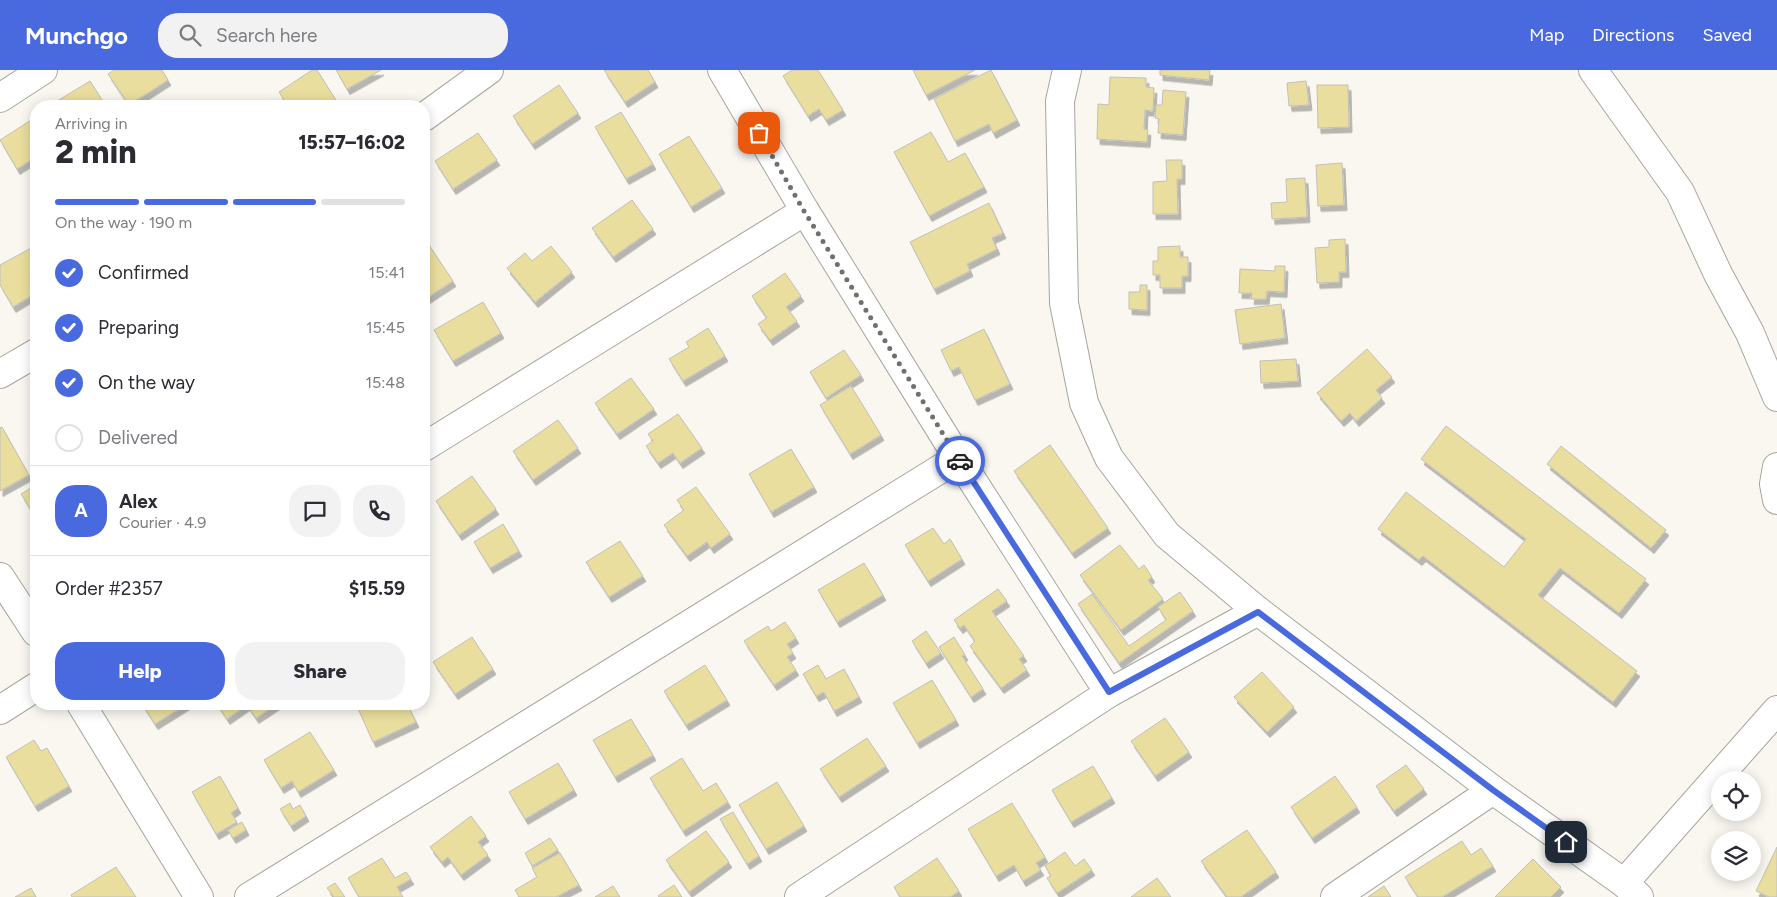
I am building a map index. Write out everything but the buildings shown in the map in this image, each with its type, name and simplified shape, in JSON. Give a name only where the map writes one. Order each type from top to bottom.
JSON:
[{"type":"street","points":[[0,98],[43,70]]},
{"type":"street","points":[[430,113],[489,70]]},
{"type":"street","points":[[722,70],[804,211],[958,458],[1109,692]]},
{"type":"street","points":[[1067,70],[1060,101],[1064,303],[1084,403],[1109,458],[1167,535],[1258,612],[1493,790],[1631,890],[1777,710]]},
{"type":"street","points":[[1593,70],[1680,192],[1718,274],[1750,333],[1777,397]]},
{"type":"street","points":[[430,443],[804,211]]},
{"type":"street","points":[[0,374],[30,356]]},
{"type":"street","points":[[249,897],[958,458]]},
{"type":"street","points":[[1777,467],[1774,484],[1777,500]]},
{"type":"street","points":[[0,577],[30,623]]},
{"type":"street","points":[[799,897],[1109,692],[1258,612]]},
{"type":"street","points":[[0,710],[30,691]]},
{"type":"street","points":[[86,710],[199,897]]},
{"type":"street","points":[[1335,897],[1493,790]]},
{"type":"way so far","points":[[759,133],[804,211],[960,461]]},
{"type":"route","points":[[960,461],[1109,692],[1258,612],[1493,790],[1566,842]]}]
